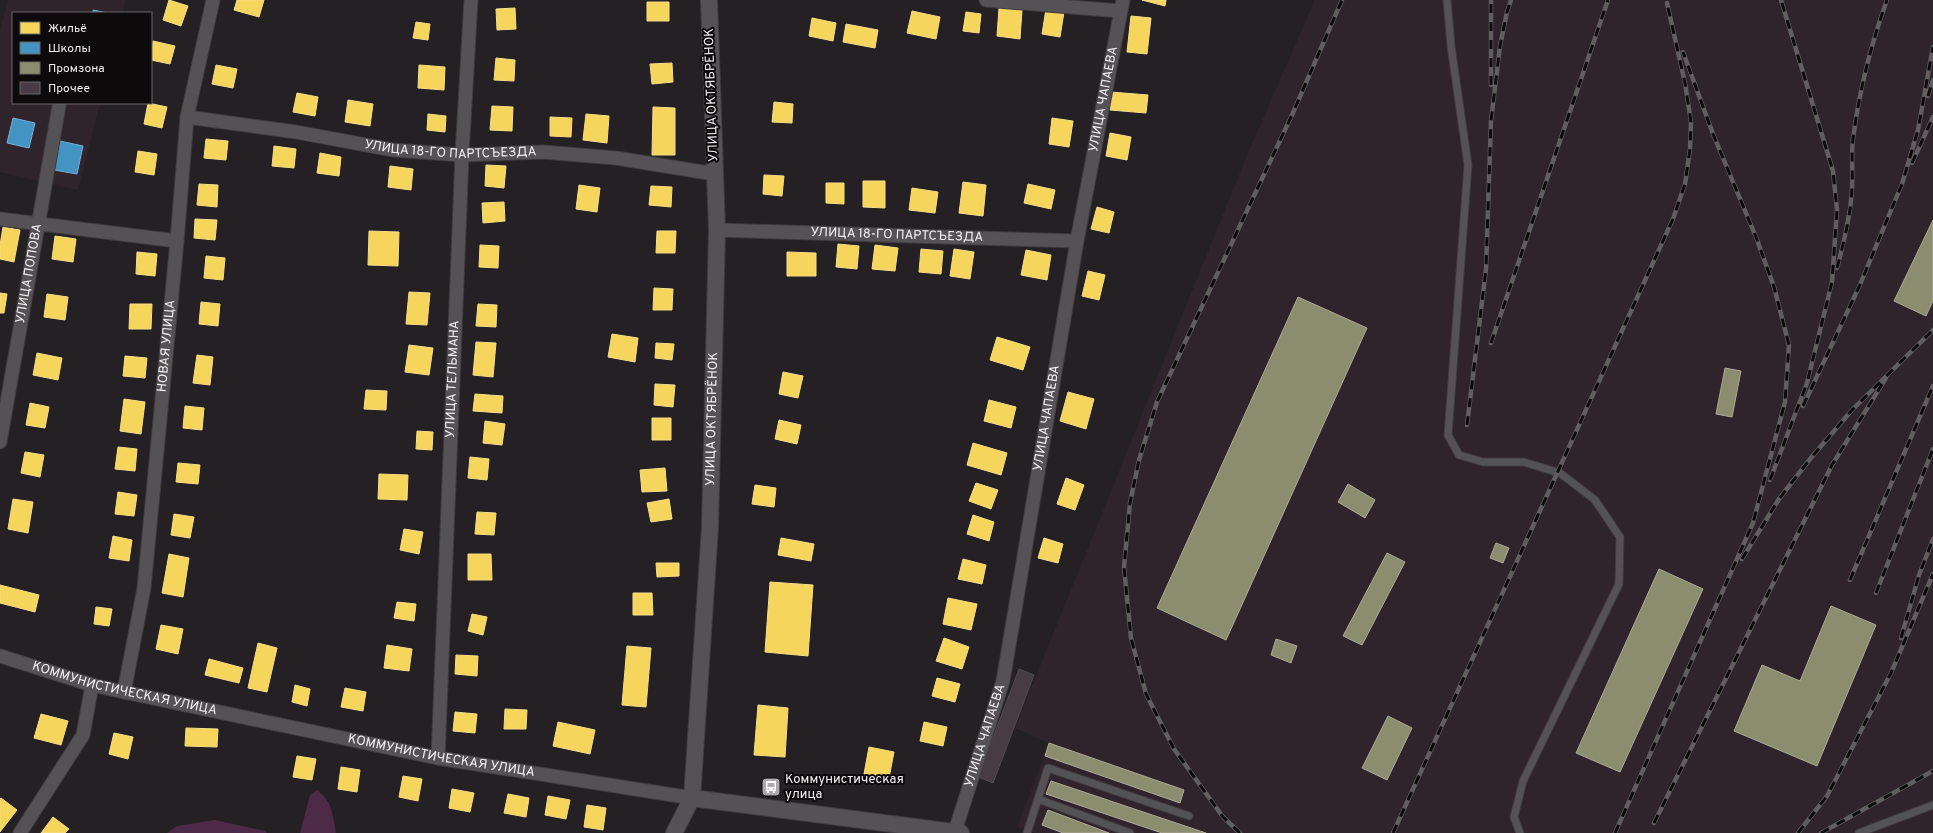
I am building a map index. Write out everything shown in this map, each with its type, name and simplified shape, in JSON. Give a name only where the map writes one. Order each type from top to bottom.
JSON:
[{"type":"street","name":"НОВАЯ УЛИЦА","points":[[124,692],[144,588],[178,241],[187,117],[213,0]]},
{"type":"street","name":"УЛИЦА ТЕЛЬМАНА","points":[[438,758],[462,155],[471,0]]},
{"type":"street","name":"УЛИЦА ОКТЯБРЁНОК","points":[[674,833],[692,798],[710,527],[716,230],[709,0]]},
{"type":"street","points":[[986,0],[1122,5]]},
{"type":"street","name":"УЛИЦА ЧАПАЕВА","points":[[958,832],[1003,681],[1077,241],[1122,5]]},
{"type":"street","name":"УЛИЦА ПОПОВА","points":[[0,442],[40,225],[59,106]]},
{"type":"street","name":"УЛИЦА 18-ГО ПАРТСЪЕЗДА","points":[[187,117],[296,132],[393,150],[462,155],[543,152],[616,158],[715,174]]},
{"type":"street","points":[[0,219],[178,241]]},
{"type":"street","name":"УЛИЦА 18-ГО ПАРТСЪЕЗДА","points":[[716,230],[1077,241]]},
{"type":"street","name":"КОММУНИСТИЧЕСКАЯ УЛИЦА","points":[[0,656],[92,685],[438,758],[692,798],[958,832]]},
{"type":"street","points":[[20,833],[83,735],[92,685]]},
{"type":"lane","points":[[1447,0],[1451,46],[1468,165],[1448,435],[1459,455],[1483,462],[1524,462],[1560,473],[1595,500],[1620,537],[1619,584],[1523,780],[1514,817],[1520,833]]},
{"type":"lane","points":[[1028,833],[1048,768],[1189,816]]},
{"type":"lane","points":[[1038,800],[1130,833]]},
{"type":"lane","points":[[1859,833],[1933,805]]},
{"type":"shaded area","points":[[8,0],[126,0],[123,12],[12,12],[12,104],[100,104],[78,190],[0,172],[0,30]]},
{"type":"shaded area","points":[[1315,0],[1933,0],[1933,833],[1035,833],[1017,827],[1049,743],[1015,728],[1247,155]]},
{"type":"shaded area","points":[[317,790],[326,798],[329,804],[336,833],[300,833],[310,795]]},
{"type":"shaded area","points":[[215,820],[265,831],[267,833],[167,833],[177,826]]},
{"type":"building: Жильё","points":[[169,0],[188,6],[181,26],[163,20]]},
{"type":"building: Жильё","points":[[237,0],[264,0],[259,17],[234,10]]},
{"type":"building: Жильё","points":[[1142,0],[1166,0],[1165,6]]},
{"type":"building: Жильё","points":[[647,2],[669,2],[669,21],[647,21]]},
{"type":"building: Жильё","points":[[515,8],[516,29],[497,30],[496,9]]},
{"type":"building: Жильё","points":[[999,8],[1022,10],[1020,39],[997,36]]},
{"type":"building: Жильё","points":[[1046,9],[1064,12],[1060,37],[1042,34]]},
{"type":"building: Жильё","points":[[912,11],[940,17],[936,39],[907,33]]},
{"type":"building: Жильё","points":[[966,12],[981,14],[979,33],[963,31]]},
{"type":"building: Жильё","points":[[1131,16],[1151,18],[1147,54],[1127,52]]},
{"type":"building: Жильё","points":[[812,18],[836,23],[833,41],[809,36]]},
{"type":"building: Жильё","points":[[416,22],[430,24],[428,40],[413,38]]},
{"type":"building: Жильё","points":[[846,24],[878,30],[875,48],[843,42]]},
{"type":"building: Жильё","points":[[153,41],[175,46],[170,64],[152,60]]},
{"type":"building: Жильё","points":[[496,58],[515,60],[514,81],[494,80]]},
{"type":"building: Жильё","points":[[672,63],[673,82],[652,84],[650,64]]},
{"type":"building: Жильё","points":[[216,65],[237,69],[233,88],[212,84]]},
{"type":"building: Жильё","points":[[419,65],[445,67],[444,90],[418,88]]},
{"type":"building: Жильё","points":[[1111,92],[1148,95],[1146,113],[1110,110]]},
{"type":"building: Жильё","points":[[297,93],[318,97],[315,116],[293,112]]},
{"type":"building: Жильё","points":[[348,100],[373,104],[370,126],[345,122]]},
{"type":"building: Жильё","points":[[774,102],[793,104],[792,123],[772,122]]},
{"type":"building: Жильё","points":[[148,104],[167,107],[162,128],[144,124]]},
{"type":"building: Жильё","points":[[492,106],[513,107],[512,131],[490,130]]},
{"type":"building: Жильё","points":[[653,107],[675,108],[675,155],[652,155]]},
{"type":"building: Жильё","points":[[428,114],[446,116],[445,132],[427,130]]},
{"type":"building: Жильё","points":[[586,114],[609,116],[607,143],[583,140]]},
{"type":"building: Жильё","points":[[550,117],[572,118],[571,137],[550,136]]},
{"type":"building: Жильё","points":[[1052,118],[1073,121],[1069,147],[1049,144]]},
{"type":"building: Жильё","points":[[1110,133],[1131,137],[1127,160],[1106,156]]},
{"type":"building: Жильё","points":[[206,139],[228,141],[226,160],[204,158]]},
{"type":"building: Жильё","points":[[274,146],[296,149],[294,168],[272,166]]},
{"type":"building: Жильё","points":[[138,151],[157,154],[154,175],[135,172]]},
{"type":"building: Жильё","points":[[320,153],[341,157],[339,176],[317,173]]},
{"type":"building: Жильё","points":[[486,165],[506,166],[504,188],[485,186]]},
{"type":"building: Жильё","points":[[390,166],[413,169],[411,190],[388,187]]},
{"type":"building: Жильё","points":[[764,175],[784,176],[782,196],[763,194]]},
{"type":"building: Жильё","points":[[863,181],[885,181],[885,208],[863,207]]},
{"type":"building: Жильё","points":[[963,182],[986,185],[983,216],[959,213]]},
{"type":"building: Жильё","points":[[826,183],[844,183],[844,204],[826,203]]},
{"type":"building: Жильё","points":[[199,184],[218,185],[217,207],[197,205]]},
{"type":"building: Жильё","points":[[1028,184],[1055,190],[1051,209],[1024,203]]},
{"type":"building: Жильё","points":[[579,185],[600,188],[597,212],[576,209]]},
{"type":"building: Жильё","points":[[651,186],[672,187],[671,207],[649,205]]},
{"type":"building: Жильё","points":[[912,188],[938,192],[935,213],[909,210]]},
{"type":"building: Жильё","points":[[504,202],[505,221],[483,223],[482,203]]},
{"type":"building: Жильё","points":[[1097,207],[1114,212],[1109,233],[1091,229]]},
{"type":"building: Жильё","points":[[195,219],[217,220],[215,240],[194,238]]},
{"type":"building: Жильё","points":[[3,227],[20,230],[14,262],[0,259],[0,245]]},
{"type":"building: Жильё","points":[[369,231],[399,232],[398,266],[368,265]]},
{"type":"building: Жильё","points":[[657,231],[676,231],[675,253],[656,253]]},
{"type":"building: Жильё","points":[[55,236],[76,239],[73,262],[52,259]]},
{"type":"building: Жильё","points":[[838,244],[859,246],[857,269],[836,267]]},
{"type":"building: Жильё","points":[[480,245],[499,246],[498,268],[479,267]]},
{"type":"building: Жильё","points":[[875,245],[898,248],[895,271],[872,269]]},
{"type":"building: Жильё","points":[[921,249],[943,251],[941,274],[919,272]]},
{"type":"building: Жильё","points":[[954,249],[974,252],[970,279],[950,276]]},
{"type":"building: Жильё","points":[[1026,250],[1051,255],[1047,280],[1021,275]]},
{"type":"building: Жильё","points":[[137,252],[157,254],[155,276],[136,274]]},
{"type":"building: Жильё","points":[[787,252],[816,253],[816,276],[787,276]]},
{"type":"building: Жильё","points":[[206,256],[225,258],[223,280],[204,278]]},
{"type":"building: Жильё","points":[[1088,271],[1105,275],[1099,300],[1082,296]]},
{"type":"building: Жильё","points":[[654,288],[673,289],[672,310],[653,310]]},
{"type":"building: Жильё","points":[[409,292],[430,293],[427,325],[406,324]]},
{"type":"building: Жильё","points":[[0,293],[7,294],[4,313],[0,313]]},
{"type":"building: Жильё","points":[[47,294],[68,297],[65,320],[44,317]]},
{"type":"building: Жильё","points":[[201,302],[220,304],[218,326],[199,324]]},
{"type":"building: Жильё","points":[[130,304],[152,304],[151,329],[129,329]]},
{"type":"building: Жильё","points":[[478,304],[497,305],[496,327],[476,326]]},
{"type":"building: Жильё","points":[[612,334],[638,338],[635,362],[608,357]]},
{"type":"building: Жильё","points":[[997,337],[1030,347],[1023,370],[990,360]]},
{"type":"building: Жильё","points":[[476,342],[496,343],[493,377],[473,375]]},
{"type":"building: Жильё","points":[[656,343],[674,344],[672,360],[655,358]]},
{"type":"building: Жильё","points":[[409,345],[433,348],[429,375],[405,372]]},
{"type":"building: Жильё","points":[[37,353],[62,358],[58,380],[33,375]]},
{"type":"building: Жильё","points":[[197,355],[213,357],[210,385],[193,383]]},
{"type":"building: Жильё","points":[[125,356],[147,358],[145,378],[123,376]]},
{"type":"building: Жильё","points":[[783,372],[803,376],[798,398],[779,394]]},
{"type":"building: Жильё","points":[[655,384],[675,385],[673,407],[654,405]]},
{"type":"building: Жильё","points":[[366,390],[387,391],[386,410],[364,409]]},
{"type":"building: Жильё","points":[[1068,392],[1094,399],[1086,429],[1060,421]]},
{"type":"building: Жильё","points":[[475,394],[503,396],[502,413],[473,411]]},
{"type":"building: Жильё","points":[[124,399],[145,402],[141,434],[120,431]]},
{"type":"building: Жильё","points":[[989,400],[1016,407],[1011,428],[984,421]]},
{"type":"building: Жильё","points":[[30,403],[49,407],[45,428],[26,425]]},
{"type":"building: Жильё","points":[[185,406],[204,408],[202,430],[183,428]]},
{"type":"building: Жильё","points":[[652,418],[671,418],[671,440],[652,440]]},
{"type":"building: Жильё","points":[[779,420],[801,425],[797,444],[775,439]]},
{"type":"building: Жильё","points":[[485,421],[505,424],[502,445],[483,443]]},
{"type":"building: Жильё","points":[[417,431],[433,432],[432,450],[416,449]]},
{"type":"building: Жильё","points":[[973,443],[1007,453],[1001,475],[967,465]]},
{"type":"building: Жильё","points":[[118,447],[137,449],[135,471],[115,469]]},
{"type":"building: Жильё","points":[[25,452],[44,455],[40,477],[21,473]]},
{"type":"building: Жильё","points":[[470,457],[489,459],[487,480],[468,478]]},
{"type":"building: Жильё","points":[[178,463],[200,465],[198,484],[176,482]]},
{"type":"building: Жильё","points":[[665,468],[667,491],[642,492],[640,470]]},
{"type":"building: Жильё","points":[[379,474],[408,475],[407,500],[378,499]]},
{"type":"building: Жильё","points":[[1066,478],[1084,485],[1075,510],[1057,504]]},
{"type":"building: Жильё","points":[[976,483],[998,490],[991,509],[969,501]]},
{"type":"building: Жильё","points":[[755,485],[776,488],[774,507],[752,504]]},
{"type":"building: Жильё","points":[[118,492],[137,495],[134,516],[115,514]]},
{"type":"building: Жильё","points":[[13,499],[33,502],[28,533],[8,529]]},
{"type":"building: Жильё","points":[[669,499],[672,519],[651,522],[647,503]]},
{"type":"building: Жильё","points":[[477,512],[496,513],[494,535],[475,534]]},
{"type":"building: Жильё","points":[[174,514],[194,517],[190,538],[171,535]]},
{"type":"building: Жильё","points":[[973,515],[994,522],[989,541],[967,534]]},
{"type":"building: Жильё","points":[[404,529],[423,532],[419,554],[400,550]]},
{"type":"building: Жильё","points":[[113,536],[132,540],[129,561],[109,558]]},
{"type":"building: Жильё","points":[[781,538],[814,544],[811,561],[778,555]]},
{"type":"building: Жильё","points":[[1044,538],[1063,544],[1058,563],[1038,558]]},
{"type":"building: Жильё","points":[[169,554],[189,558],[183,597],[162,593]]},
{"type":"building: Жильё","points":[[468,554],[491,554],[492,580],[468,580]]},
{"type":"building: Жильё","points":[[963,559],[986,565],[982,584],[958,579]]},
{"type":"building: Жильё","points":[[656,563],[679,563],[679,576],[657,577]]},
{"type":"building: Жильё","points":[[770,582],[813,585],[808,656],[765,652]]},
{"type":"building: Жильё","points":[[0,585],[39,595],[35,612],[0,603]]},
{"type":"building: Жильё","points":[[633,593],[652,593],[653,615],[633,615]]},
{"type":"building: Жильё","points":[[948,598],[977,604],[971,630],[943,624]]},
{"type":"building: Жильё","points":[[397,602],[416,604],[414,621],[394,618]]},
{"type":"building: Жильё","points":[[96,607],[112,609],[109,626],[94,624]]},
{"type":"building: Жильё","points":[[472,614],[487,617],[483,635],[468,631]]},
{"type":"building: Жильё","points":[[161,625],[183,629],[178,654],[156,649]]},
{"type":"building: Жильё","points":[[944,638],[969,647],[962,669],[936,661]]},
{"type":"building: Жильё","points":[[258,643],[277,648],[267,692],[248,688]]},
{"type":"building: Жильё","points":[[387,645],[412,649],[409,671],[384,668]]},
{"type":"building: Жильё","points":[[627,646],[651,648],[646,707],[622,705]]},
{"type":"building: Жильё","points":[[456,655],[478,656],[477,676],[455,674]]},
{"type":"building: Жильё","points":[[209,659],[243,668],[239,683],[205,675]]},
{"type":"building: Жильё","points":[[937,678],[960,684],[955,702],[932,696]]},
{"type":"building: Жильё","points":[[295,685],[310,689],[307,706],[292,702]]},
{"type":"building: Жильё","points":[[345,688],[366,692],[363,711],[341,707]]},
{"type":"building: Жильё","points":[[758,705],[788,708],[785,757],[754,755]]},
{"type":"building: Жильё","points":[[505,709],[527,710],[526,729],[504,729]]},
{"type":"building: Жильё","points":[[455,712],[477,714],[475,733],[453,731]]},
{"type":"building: Жильё","points":[[41,714],[68,721],[61,745],[34,738]]},
{"type":"building: Жильё","points":[[558,722],[595,730],[590,754],[553,746]]},
{"type":"building: Жильё","points":[[924,722],[947,727],[943,746],[920,741]]},
{"type":"building: Жильё","points":[[186,728],[218,729],[217,747],[185,746]]},
{"type":"building: Жильё","points":[[114,733],[133,737],[128,759],[109,754]]},
{"type":"building: Жильё","points":[[869,747],[894,752],[889,778],[864,774]]},
{"type":"building: Жильё","points":[[297,756],[316,759],[312,780],[293,777]]},
{"type":"building: Жильё","points":[[341,767],[360,770],[357,792],[338,789]]},
{"type":"building: Жильё","points":[[403,776],[422,779],[418,801],[399,797]]},
{"type":"building: Жильё","points":[[452,789],[474,793],[470,812],[449,808]]},
{"type":"building: Жильё","points":[[508,794],[529,798],[526,817],[504,813]]},
{"type":"building: Жильё","points":[[548,796],[570,800],[566,819],[545,815]]},
{"type":"building: Жильё","points":[[1,798],[17,810],[0,832],[0,800]]},
{"type":"building: Жильё","points":[[587,805],[606,808],[603,830],[584,827]]},
{"type":"building: Жильё","points":[[53,817],[69,829],[65,833],[41,833]]},
{"type":"building: Школы","points":[[13,118],[35,123],[29,148],[7,143]]},
{"type":"building: Школы","points":[[60,141],[83,146],[77,174],[54,170]]},
{"type":"building: Промзона","points":[[1933,220],[1933,301],[1926,316],[1894,301]]},
{"type":"building: Промзона","points":[[1298,297],[1367,328],[1226,640],[1157,608]]},
{"type":"building: Промзона","points":[[1725,368],[1741,371],[1732,417],[1716,414]]},
{"type":"building: Промзона","points":[[1348,484],[1375,500],[1365,518],[1338,502]]},
{"type":"building: Промзона","points":[[1496,543],[1509,548],[1503,563],[1490,558]]},
{"type":"building: Промзона","points":[[1387,553],[1405,562],[1362,645],[1343,636]]},
{"type":"building: Промзона","points":[[1659,569],[1703,589],[1620,772],[1576,753]]},
{"type":"building: Промзона","points":[[1831,606],[1876,625],[1817,766],[1734,731],[1762,665],[1800,681]]},
{"type":"building: Промзона","points":[[1276,639],[1297,646],[1291,663],[1271,655]]},
{"type":"building: Промзона","points":[[1388,716],[1412,728],[1387,780],[1362,768]]},
{"type":"building: Промзона","points":[[1049,743],[1184,790],[1180,803],[1045,756]]},
{"type":"building: Промзона","points":[[1051,781],[1206,833],[1162,833],[1046,794]]},
{"type":"building: Промзона","points":[[1048,810],[1109,833],[1063,833],[1042,825]]},
{"type":"building: Прочее","points":[[1019,669],[1034,675],[993,783],[978,777]]},
{"type":"railway","points":[[1240,833],[1223,817],[1174,749],[1146,694],[1131,638],[1124,567],[1130,503],[1139,460],[1157,402],[1292,115],[1342,0]]},
{"type":"railway","points":[[1491,0],[1491,85]]},
{"type":"railway","points":[[1467,425],[1486,269],[1491,121],[1500,46],[1511,0]]},
{"type":"railway","points":[[1491,343],[1608,0]]},
{"type":"railway","points":[[1770,480],[1807,383],[1832,282],[1837,210],[1833,171],[1781,0]]},
{"type":"railway","points":[[1837,268],[1849,218],[1852,182],[1852,145],[1862,86],[1887,0]]},
{"type":"railway","points":[[1393,833],[1673,219],[1685,184],[1690,149],[1691,122],[1685,83],[1667,3]]},
{"type":"railway","points":[[1803,406],[1859,287],[1902,184],[1918,130],[1933,47]]},
{"type":"railway","points":[[1615,833],[1753,523],[1785,402],[1789,345],[1774,287],[1756,237],[1713,134],[1683,52]]},
{"type":"railway","points":[[1928,96],[1933,80]]},
{"type":"railway","points":[[1912,163],[1933,117]]},
{"type":"railway","points":[[1742,559],[1779,499],[1810,459],[1852,410],[1933,330]]},
{"type":"railway","points":[[1654,823],[1832,465],[1886,378]]},
{"type":"railway","points":[[1850,580],[1933,386]]},
{"type":"railway","points":[[1876,593],[1933,449]]},
{"type":"railway","points":[[1901,638],[1919,575],[1933,539]]},
{"type":"railway","points":[[1798,833],[1827,796],[1891,673],[1933,574]]},
{"type":"railway","points":[[1821,833],[1933,771]]},
{"type":"place","name":"Коммунистическая улица","points":[[771,787]]}]
